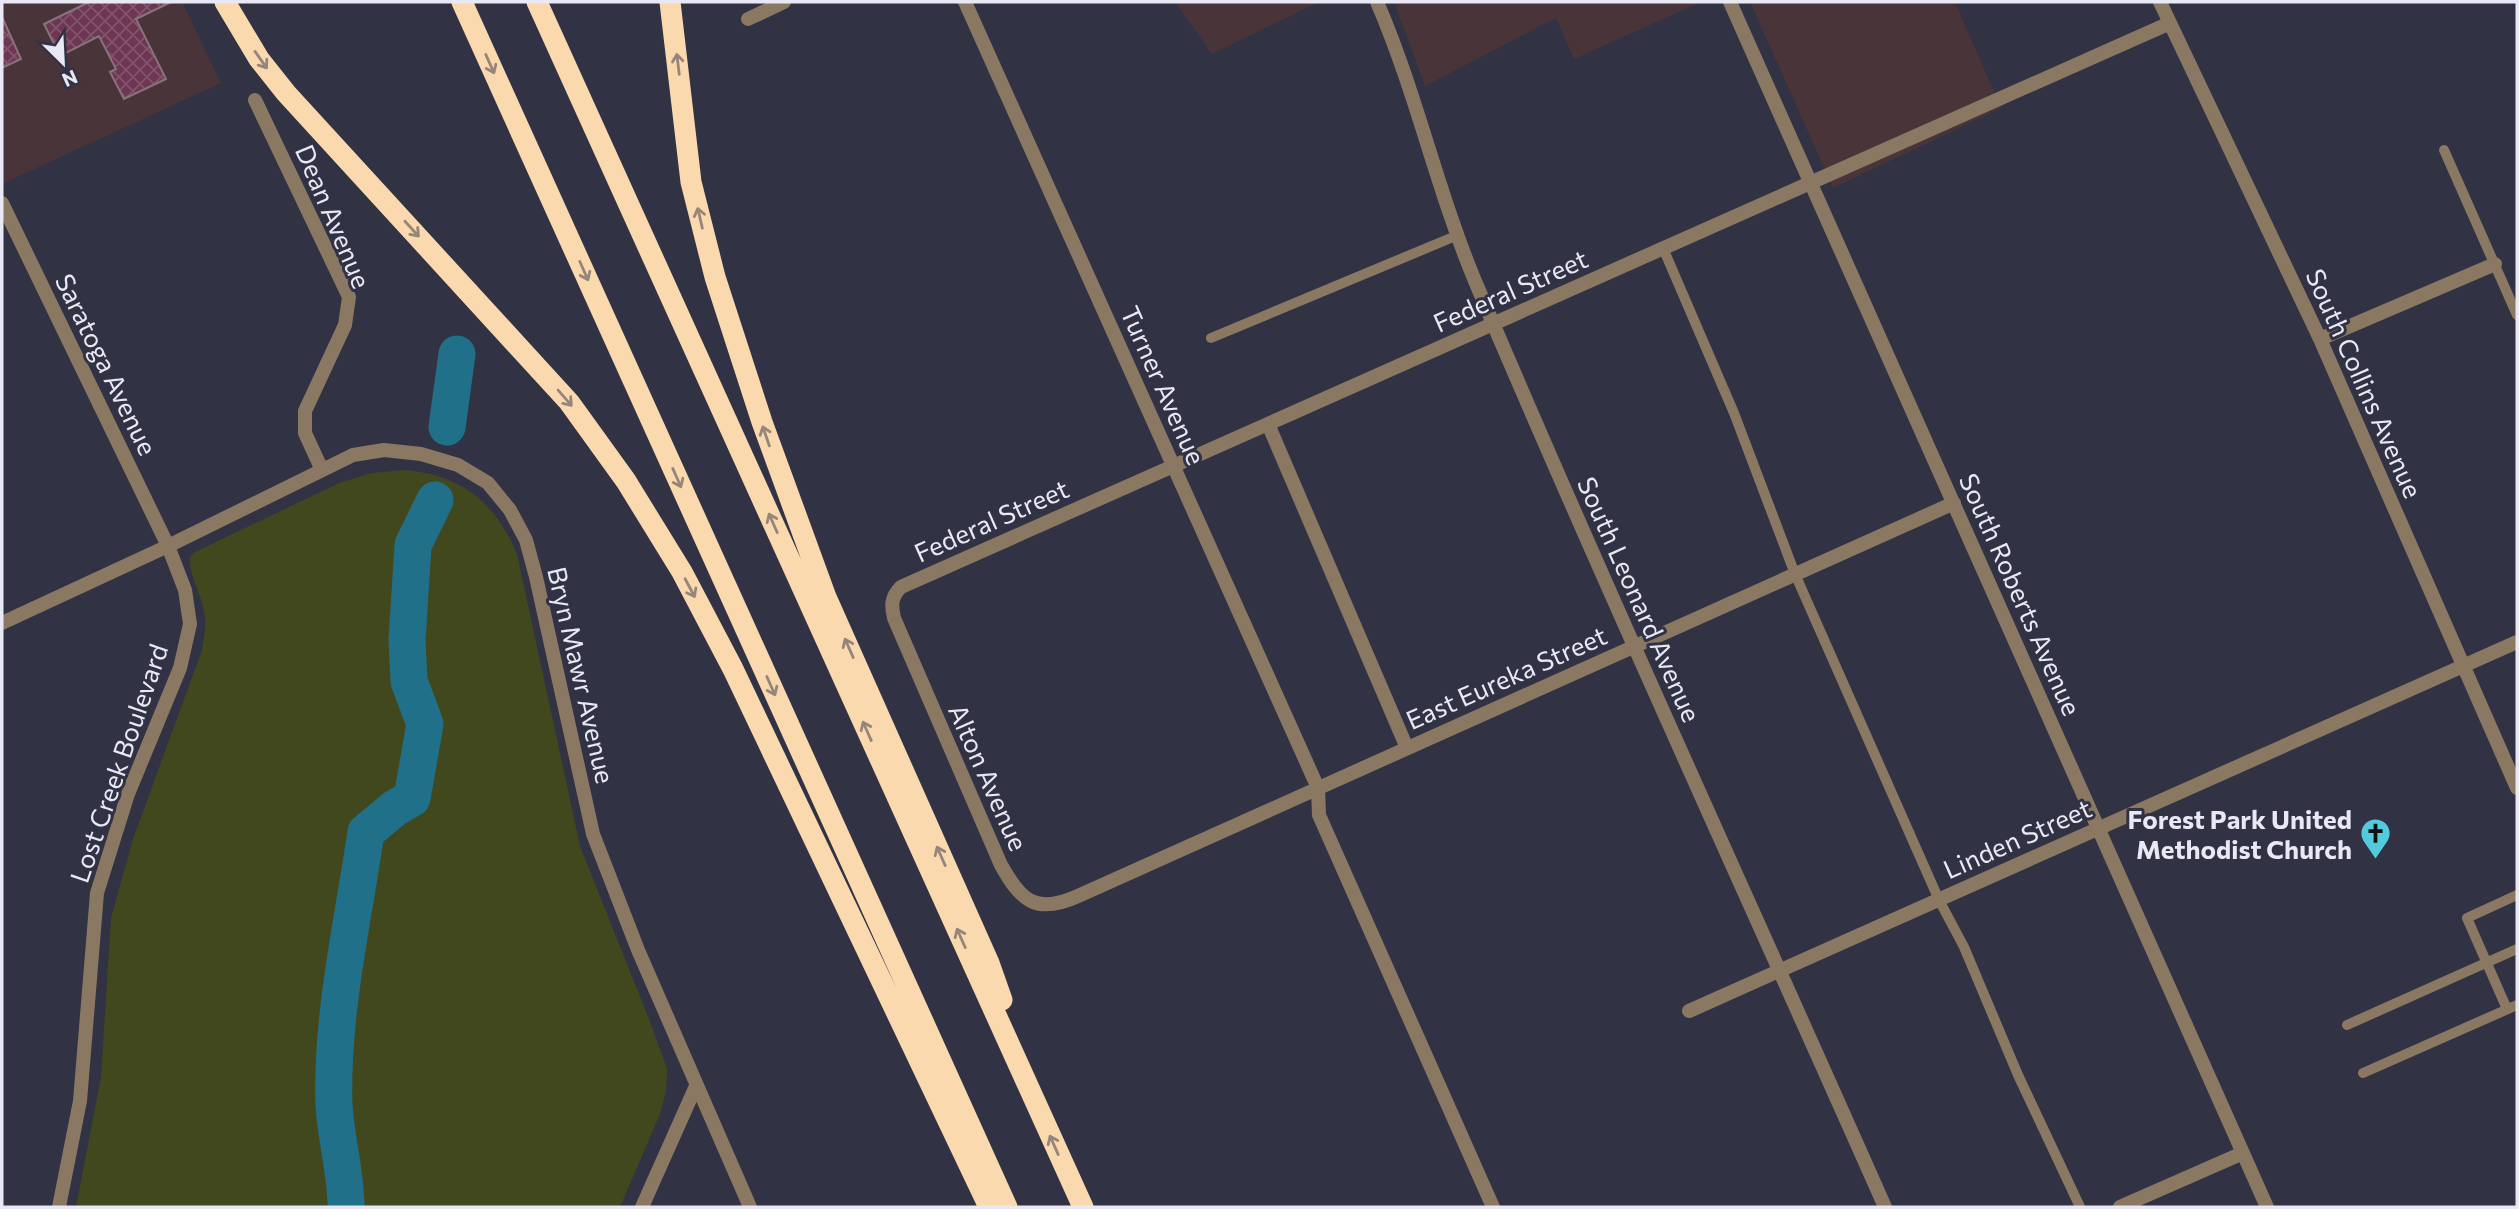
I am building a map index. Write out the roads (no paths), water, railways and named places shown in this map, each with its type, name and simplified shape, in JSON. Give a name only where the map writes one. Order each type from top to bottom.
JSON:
[{"type":"highway","points":[[225,2],[259,59],[286,93],[569,402],[626,481],[682,572],[733,669],[989,1207]]},
{"type":"highway","points":[[462,2],[1007,1207]]},
{"type":"highway","points":[[537,2],[1083,1207]]},
{"type":"highway","points":[[670,2],[691,182],[715,277],[742,363],[826,597],[989,963],[1016,1043],[1014,1056]]},
{"type":"street","points":[[748,19],[785,2]]},
{"type":"street","name":"Turner Avenue","points":[[965,2],[1318,788],[1319,815],[1493,1207]]},
{"type":"street","name":"South Leonard Avenue","points":[[1377,2],[1399,58],[1475,281],[1557,474],[1885,1207]]},
{"type":"street","name":"South Roberts Avenue","points":[[1730,2],[2267,1207]]},
{"type":"street","name":"South Collins Avenue","points":[[2160,2],[2320,339],[2517,788]]},
{"type":"street","name":"Federal Street","points":[[894,618],[891,606],[893,596],[901,587],[2170,23]]},
{"type":"street","name":"Dean Avenue","points":[[256,100],[349,297],[345,325],[305,411],[305,433],[323,470]]},
{"type":"street","name":"Saratoga Avenue","points":[[2,203],[168,546]]},
{"type":"street","points":[[2320,339],[2494,264]]},
{"type":"street","points":[[1268,424],[1407,748]]},
{"type":"street","name":"Bryn Mawr Avenue","points":[[2,624],[353,455],[384,450],[421,454],[458,465],[488,483],[510,510],[526,540],[593,834],[638,950],[750,1207]]},
{"type":"street","name":"East Eureka Street","points":[[1077,896],[1954,503]]},
{"type":"street","name":"Lost Creek Boulevard","points":[[59,1207],[80,1101],[97,893],[128,794],[180,668],[190,624],[186,590],[168,546]]},
{"type":"street","name":"Alton Avenue","points":[[894,618],[1000,865],[1013,886],[1028,902],[1041,905],[1054,905],[1077,896]]},
{"type":"street","name":"Linden Street","points":[[1689,1011],[2517,642]]},
{"type":"street","points":[[642,1207],[696,1087]]},
{"type":"street","points":[[2120,1207],[2243,1153]]},
{"type":"lane","points":[[2444,150],[2517,315]]},
{"type":"lane","points":[[1211,338],[1458,235]]},
{"type":"lane","points":[[1662,248],[1734,413],[1796,574],[1938,900],[1964,947],[2018,1075],[2080,1207]]},
{"type":"lane","points":[[2363,1073],[2512,1007],[2466,918],[2517,895]]},
{"type":"lane","points":[[2347,1025],[2517,949]]},
{"type":"waterway","points":[[447,427],[457,354]]},
{"type":"waterway","points":[[346,1207],[334,1105],[339,1002],[366,832],[412,798],[425,724],[409,681],[407,640],[413,545],[435,500]]},
{"type":"place","name":"Forest Park United Methodist Church","points":[[2375,860]]}]
